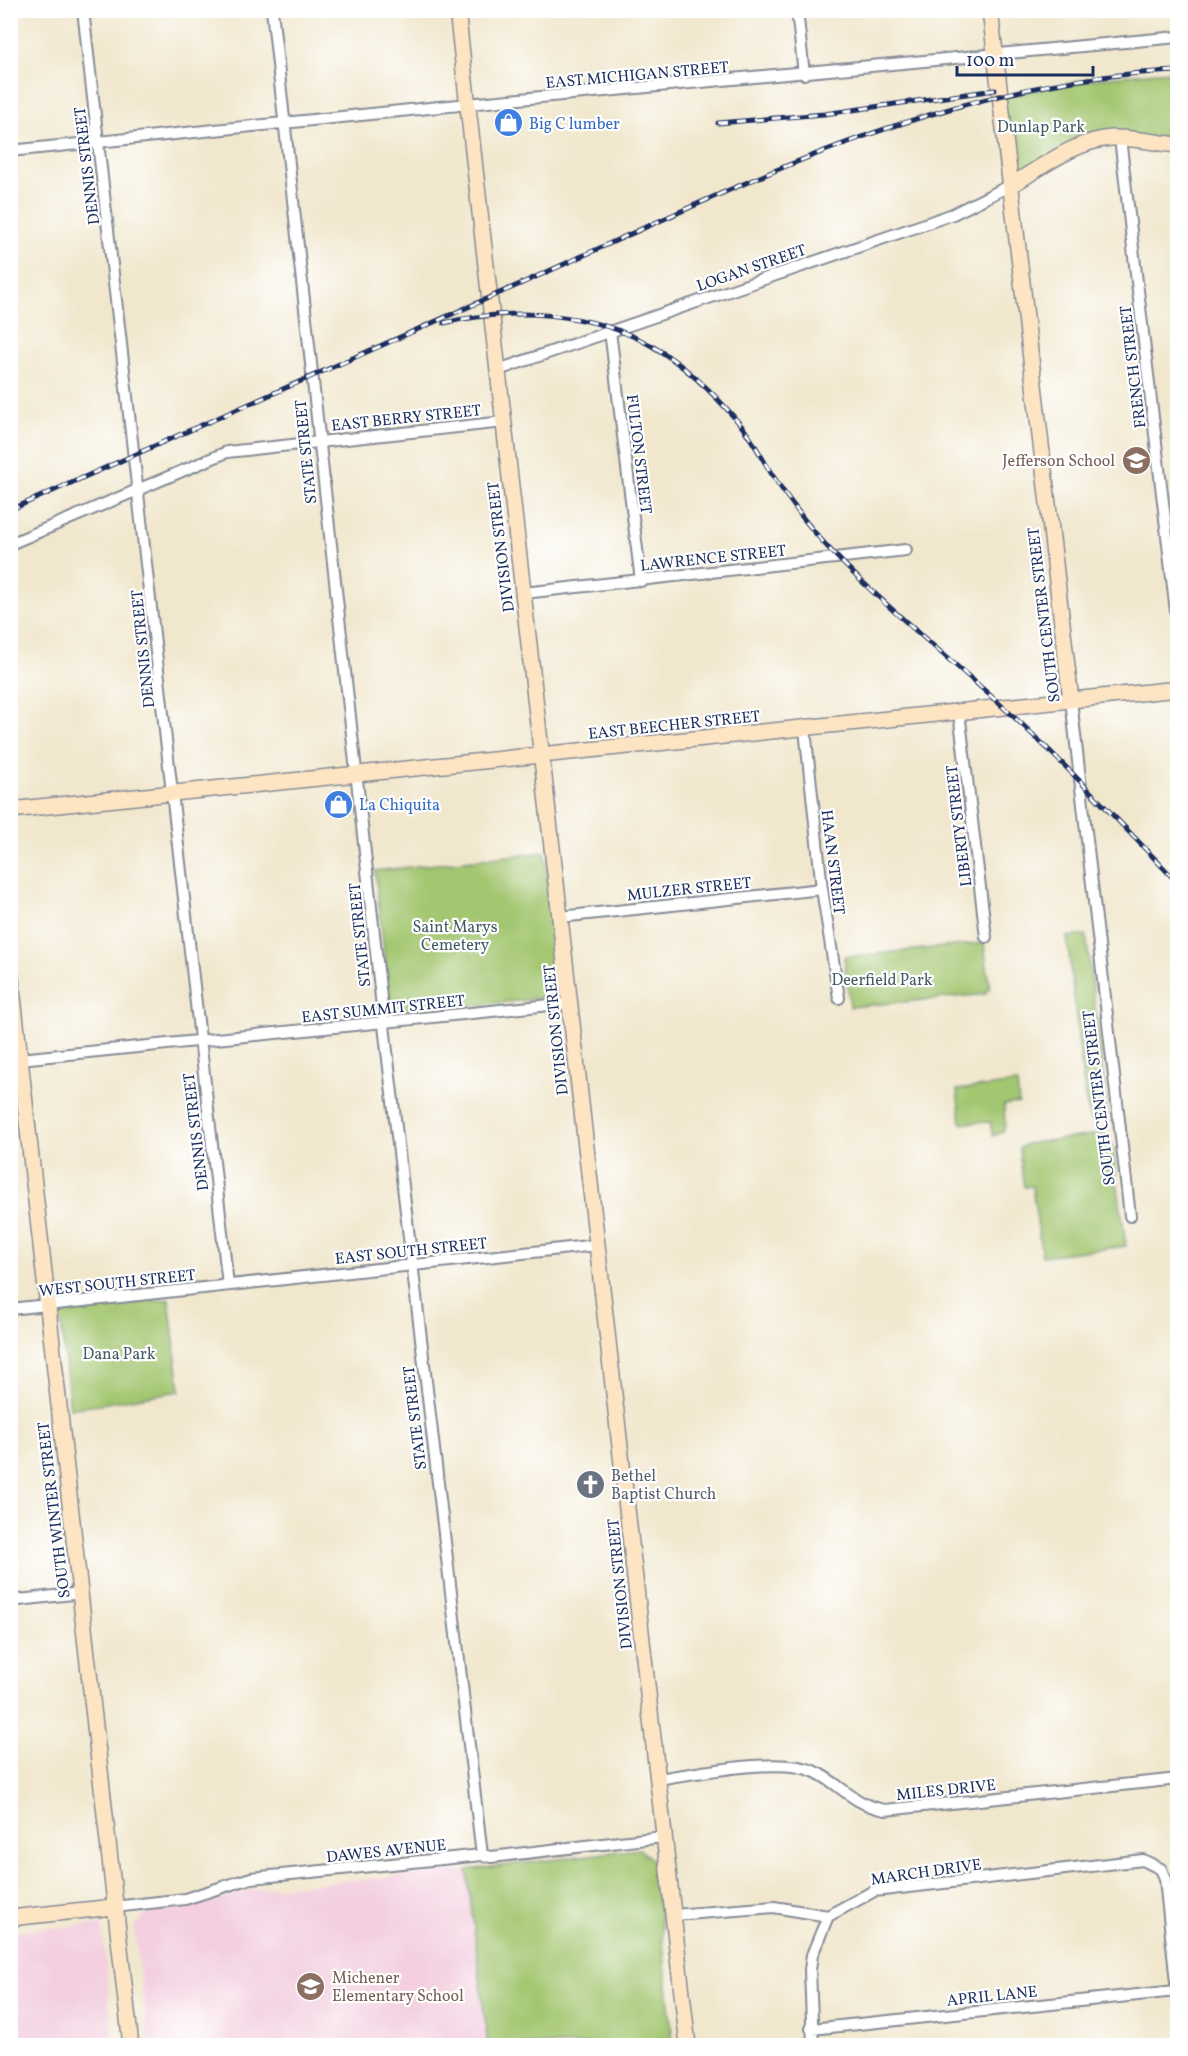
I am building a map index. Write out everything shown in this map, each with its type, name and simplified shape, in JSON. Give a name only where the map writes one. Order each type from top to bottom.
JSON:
[{"type":"street","name":"DENNIS STREET","points":[[83,10],[174,793],[199,1042],[228,1285]]},
{"type":"street","name":"STATE STREET","points":[[272,10],[411,1265],[482,1855]]},
{"type":"street","name":"DIVISION STREET","points":[[457,10],[597,1245],[640,1598],[663,1838],[688,2046]]},
{"type":"street","points":[[797,10],[804,74]]},
{"type":"street","name":"SOUTH CENTER STREET","points":[[990,10],[1130,1216]]},
{"type":"street","name":"EAST MICHIGAN STREET","points":[[10,151],[466,104],[1178,37]]},
{"type":"street","points":[[1011,185],[1073,150],[1096,141],[1120,138],[1178,145]]},
{"type":"street","name":"FRENCH STREET","points":[[1120,138],[1178,629]]},
{"type":"street","name":"LOGAN STREET","points":[[498,370],[953,214],[1011,185]]},
{"type":"street","name":"FULTON STREET","points":[[610,331],[641,580]]},
{"type":"street","name":"EAST BERRY STREET","points":[[10,544],[227,452],[504,422]]},
{"type":"street","name":"LAWRENCE STREET","points":[[524,593],[906,550]]},
{"type":"street","name":"EAST BEECHER STREET","points":[[10,810],[805,729],[1178,688]]},
{"type":"street","name":"LIBERTY STREET","points":[[959,712],[986,937]]},
{"type":"street","name":"HAAN STREET","points":[[805,729],[822,889],[839,998]]},
{"type":"street","name":"MULZER STREET","points":[[560,917],[822,889]]},
{"type":"street","name":"SOUTH WINTER STREET","points":[[10,970],[15,1060],[81,1593],[131,2046]]},
{"type":"street","name":"EAST SUMMIT STREET","points":[[15,1060],[570,1003]]},
{"type":"street","name":"EAST SOUTH STREET","points":[[228,1285],[597,1245]]},
{"type":"street","name":"WEST SOUTH STREET","points":[[10,1309],[228,1285]]},
{"type":"street","points":[[10,1601],[81,1593]]},
{"type":"street","name":"MILES DRIVE","points":[[657,1779],[769,1766],[798,1766],[814,1771],[855,1800],[885,1810],[1178,1779]]},
{"type":"street","name":"DAWES AVENUE","points":[[114,1906],[185,1899],[250,1878],[482,1855],[491,1857],[663,1838]]},
{"type":"street","name":"MARCH DRIVE","points":[[828,1916],[874,1891],[895,1887],[1136,1861],[1151,1862],[1161,1869],[1165,1879],[1177,1996]]},
{"type":"street","points":[[10,1917],[114,1906]]},
{"type":"street","points":[[674,1915],[774,1906],[828,1916],[812,1955],[810,1988],[813,2046]]},
{"type":"street","name":"APRIL LANE","points":[[812,2029],[1177,1996]]},
{"type":"shaded area","name":"Michener Elementary School","points":[[467,1870],[488,2045],[149,2045],[134,1927],[144,1914],[204,1904],[247,1890]]},
{"type":"shaded area","points":[[102,1924],[113,2045],[11,2045],[11,1931]]},
{"type":"green space","name":"Dunlap Park","points":[[1177,71],[1177,145],[1109,138],[1011,185],[1000,97],[1110,77]]},
{"type":"green space","name":"Saint Marys Cemetery","points":[[545,852],[561,996],[391,1015],[375,871]]},
{"type":"green space","points":[[1086,935],[1108,1114],[1104,1120],[1094,1123],[1091,1120],[1085,1098],[1067,937]]},
{"type":"green space","name":"Deerfield Park","points":[[984,943],[990,990],[986,990],[986,994],[850,1007],[844,957]]},
{"type":"green space","points":[[1017,1083],[1019,1103],[1004,1105],[1003,1132],[993,1136],[990,1122],[961,1123],[957,1090]]},
{"type":"green space","points":[[1100,1134],[1108,1137],[1112,1144],[1126,1246],[1042,1256],[1032,1186],[1024,1187],[1019,1149],[1026,1144]]},
{"type":"green space","name":"Dana Park","points":[[169,1299],[180,1391],[70,1409],[60,1312]]},
{"type":"green space","points":[[639,1849],[655,1862],[673,2045],[488,2045],[467,1870]]},
{"type":"railway","points":[[10,510],[764,175],[844,144],[925,116],[1008,94],[1092,78],[1178,71]]},
{"type":"railway","points":[[718,123],[824,114],[995,90]]},
{"type":"railway","points":[[444,323],[496,315],[523,314],[577,319],[628,334],[652,346],[688,371],[720,401],[739,423],[788,498],[831,550],[879,598],[1048,749],[1178,883]]},
{"type":"place","name":"Big C lumber","points":[[508,123]]},
{"type":"place","name":"Jefferson School","points":[[1136,460]]},
{"type":"place","name":"La Chiquita","points":[[338,804]]},
{"type":"place","name":"Bethel Baptist Church","points":[[590,1484]]},
{"type":"place","name":"Michener Elementary School","points":[[311,1986]]}]
